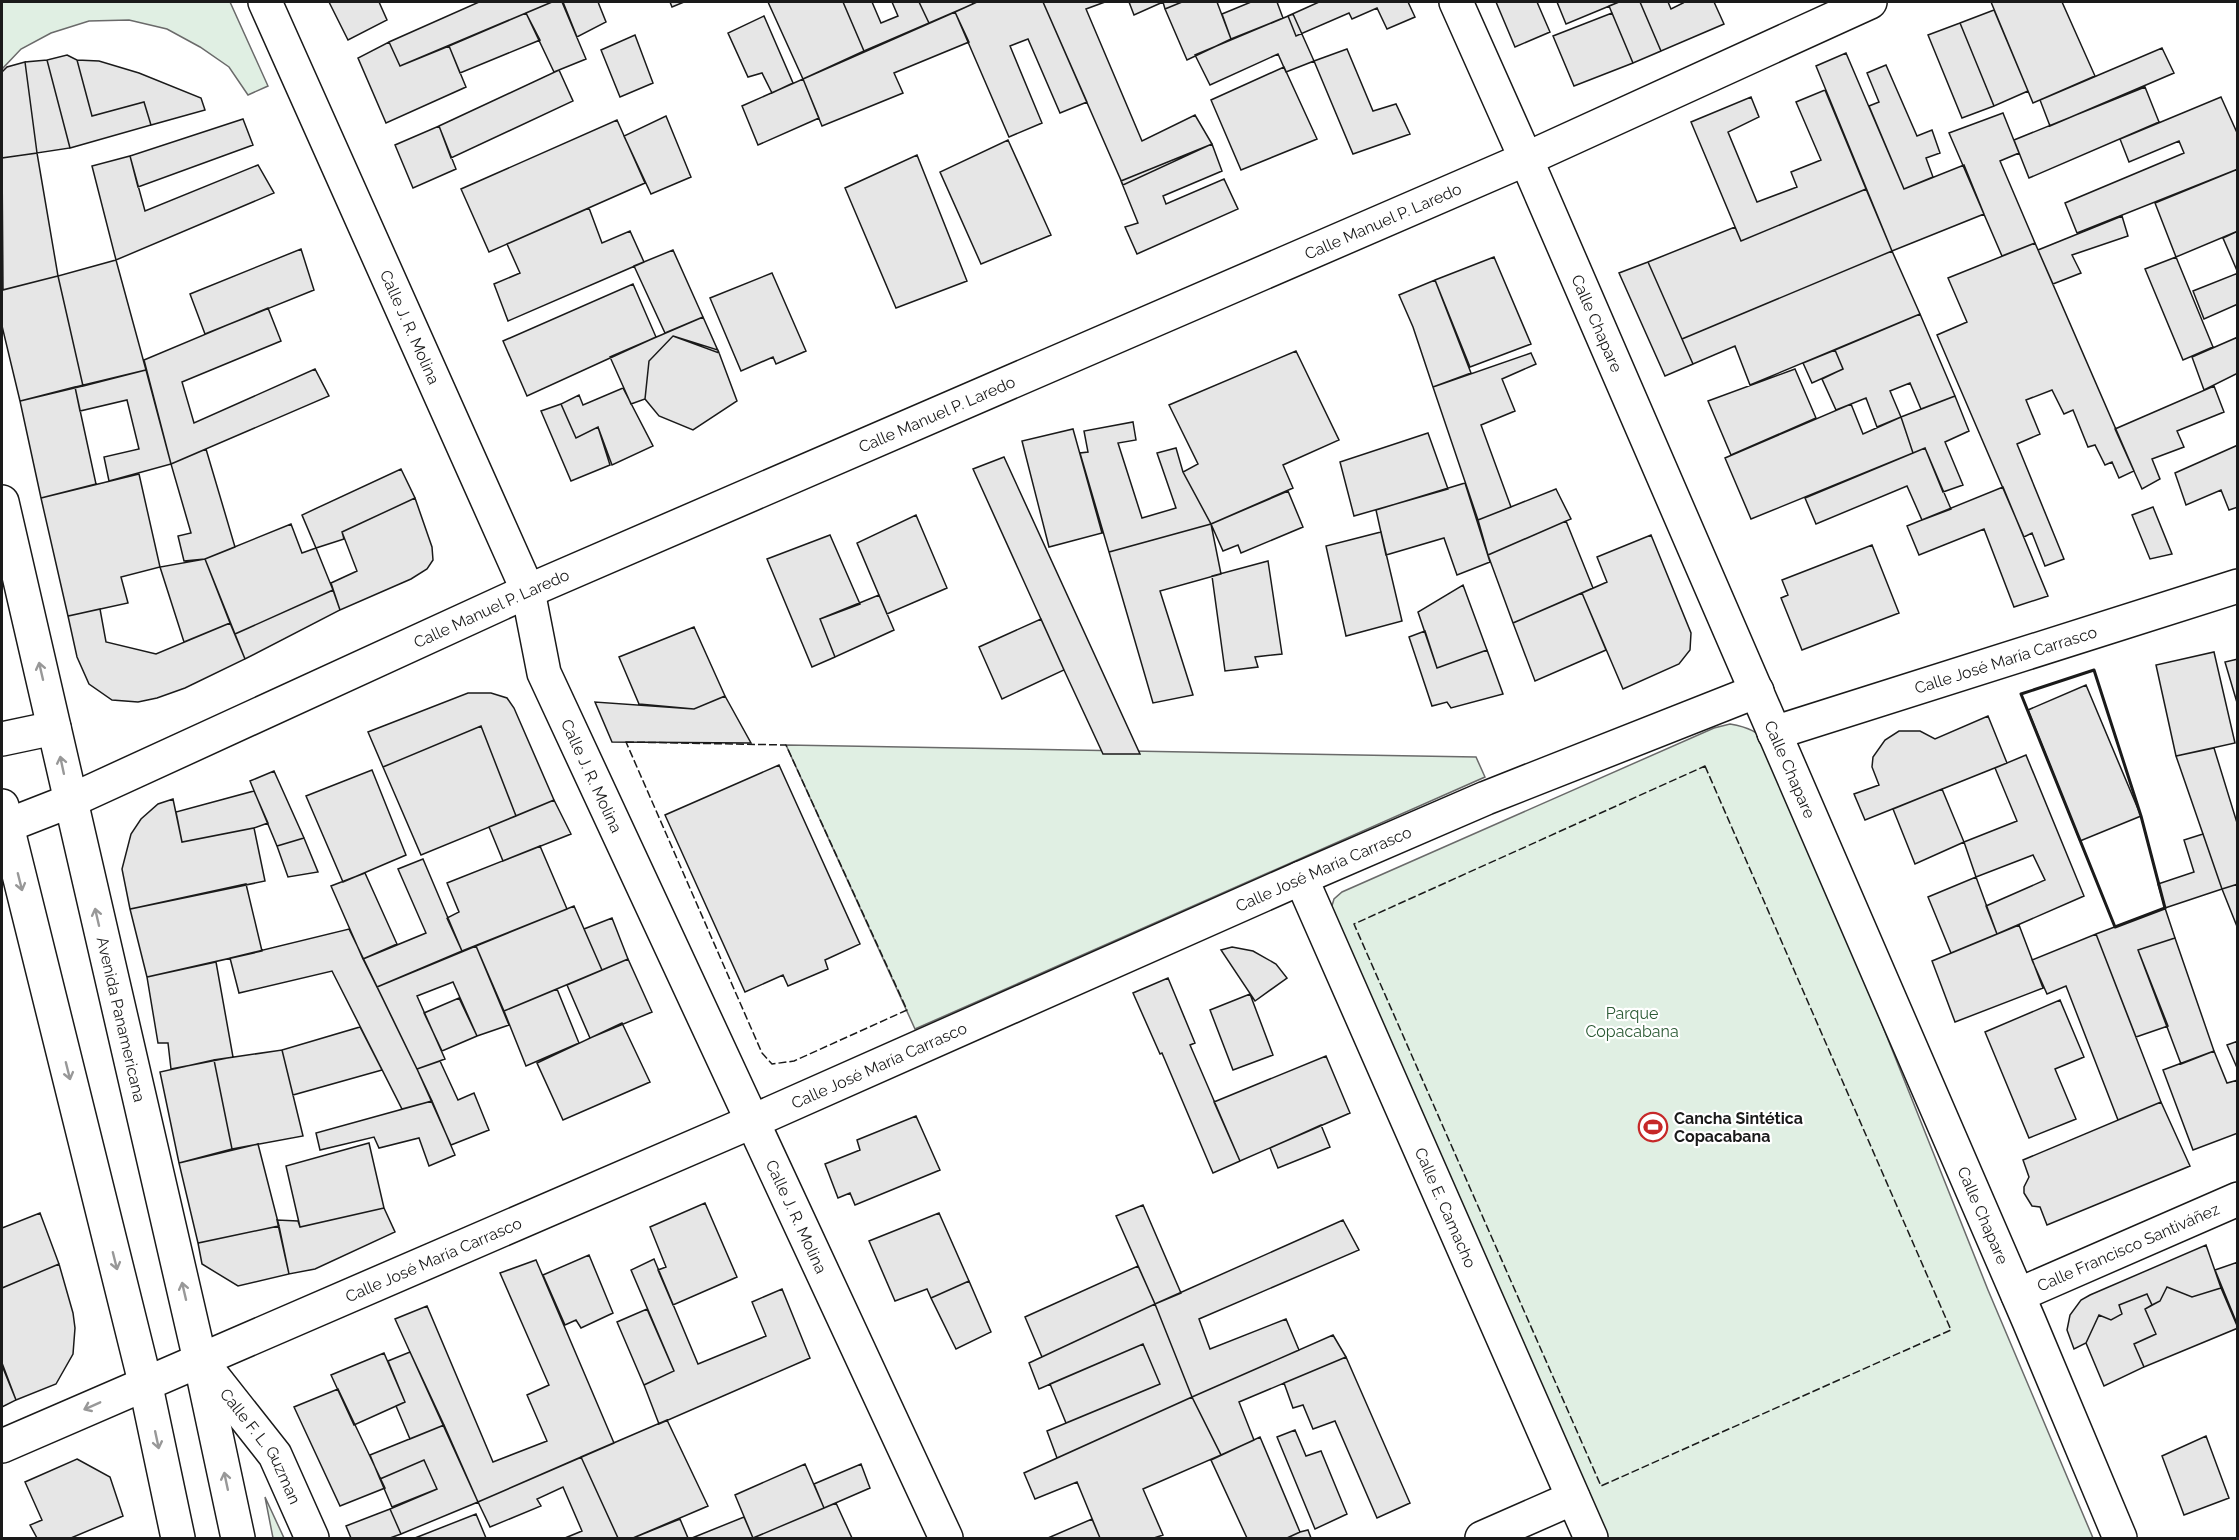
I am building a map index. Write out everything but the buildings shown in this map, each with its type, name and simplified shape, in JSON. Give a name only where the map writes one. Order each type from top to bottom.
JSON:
[{"type":"street","name":"Calle J. R. Molina","points":[[265,2],[528,591],[544,674],[946,1539]]},
{"type":"street","name":"Calle Chapare","points":[[1456,2],[2018,1295],[2120,1539]]},
{"type":"street","name":"Calle Manuel P. Laredo","points":[[4,816],[70,801],[528,591],[1526,159],[1869,2]]},
{"type":"street","name":"Avenida Panamericana","points":[[2,502],[200,1360],[238,1539]]},
{"type":"street","name":"Calle José María Carrasco","points":[[1774,733],[2238,586]]},
{"type":"street","name":"Calle José María Carrasco","points":[[2,1446],[145,1382],[751,1122],[1486,798],[1757,691]]},
{"type":"street","points":[[2,739],[54,728]]},
{"type":"street","points":[[4,816],[145,1382],[178,1539]]},
{"type":"street","name":"Calle E. Camacho","points":[[1301,878],[1591,1539]]},
{"type":"street","name":"Calle Francisco Santiváñez","points":[[2018,1295],[2238,1199]]},
{"type":"street","name":"Calle F. L. Guzman","points":[[200,1360],[275,1455],[312,1539]]},
{"type":"street","points":[[1482,1539],[1573,1498]]},
{"type":"green space","points":[[2,2],[230,2],[268,86],[248,95],[229,67],[200,47],[167,29],[129,20],[89,21],[51,33],[21,49],[2,69]]},
{"type":"green space","name":"Parque Copacabana","points":[[1730,724],[1753,731],[1771,746],[1988,1290],[2093,1538],[1606,1538],[1331,909],[1334,899],[1342,892],[1714,728]]},
{"type":"green space","points":[[786,745],[1476,757],[1485,777],[915,1029]]},
{"type":"green space","points":[[265,1497],[284,1538],[273,1538]]},
{"type":"fence","points":[[626,742],[786,745],[907,1010],[794,1061],[772,1064],[762,1053],[626,742]]},
{"type":"fence","points":[[1705,766],[1951,1330],[1601,1486],[1354,924],[1705,766]]},
{"type":"wall","points":[[2094,670],[2141,816],[2165,908],[2115,927],[2021,694],[2094,670]]},
{"type":"place","name":"Cancha Sintética Copacabana","points":[[1653,1127]]}]
